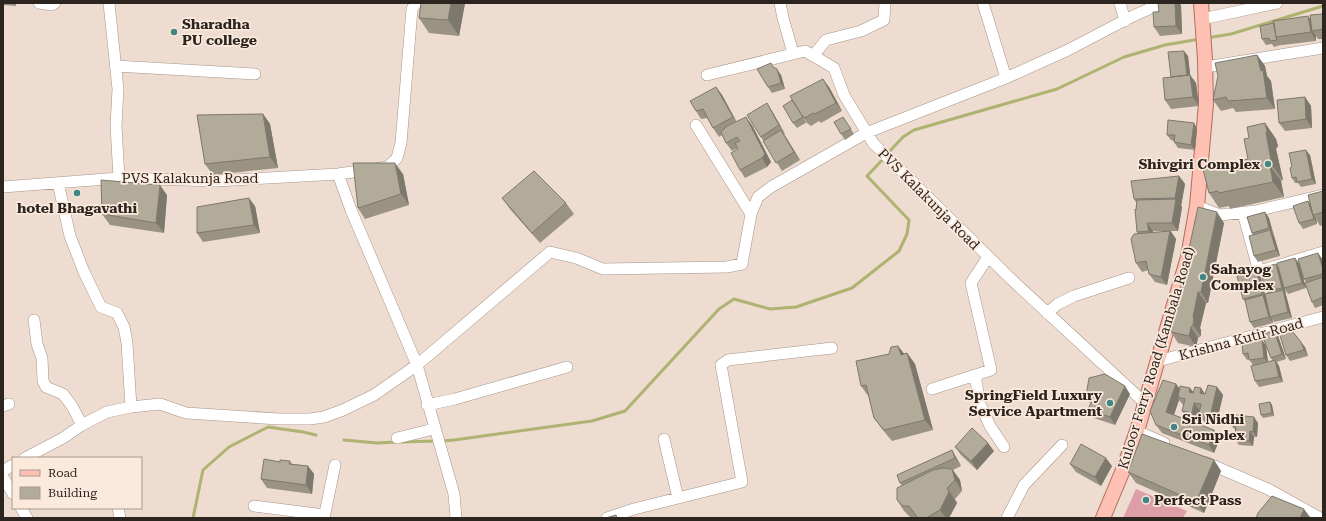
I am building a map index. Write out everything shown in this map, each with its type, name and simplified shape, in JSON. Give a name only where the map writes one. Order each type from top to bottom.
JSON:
[{"type":"main road","name":"Kuloor Ferry Road (Kambala Road)","points":[[1102,518],[1124,470],[1137,431],[1188,257],[1197,206],[1206,104],[1201,3]]},
{"type":"street","points":[[39,3],[52,5],[55,3]]},
{"type":"street","points":[[109,3],[118,89],[116,126],[119,178]]},
{"type":"street","name":"PVS Kalakunja Road","points":[[3,187],[119,178],[216,181],[338,174],[388,167],[397,158],[401,143],[412,9],[416,3]]},
{"type":"street","points":[[780,3],[793,53]]},
{"type":"street","points":[[813,56],[826,40],[862,31],[884,20],[885,3]]},
{"type":"street","points":[[983,3],[1006,78]]},
{"type":"street","points":[[1120,3],[1125,21]]},
{"type":"street","points":[[27,457],[107,412],[131,407],[160,404],[186,413],[279,419],[317,418],[343,410],[374,395],[417,365],[550,252],[576,258],[603,269],[727,267],[742,264],[751,214],[758,197],[771,187],[866,133],[1006,78],[1068,50],[1162,3]]},
{"type":"street","points":[[1202,22],[1277,3]]},
{"type":"street","points":[[1205,63],[1323,48]]},
{"type":"street","name":"PVS Kalakunja Road","points":[[707,74],[805,51],[834,68],[844,95],[873,143],[988,257],[1145,403]]},
{"type":"street","points":[[115,66],[255,74]]},
{"type":"street","points":[[696,126],[751,214]]},
{"type":"street","points":[[338,174],[351,210],[417,365],[427,405],[454,494],[456,518]]},
{"type":"street","points":[[58,183],[70,236],[84,272],[101,307],[117,313],[124,327],[127,343],[131,407]]},
{"type":"street","points":[[1197,206],[1220,216],[1256,211],[1323,195]]},
{"type":"street","points":[[1243,212],[1259,272]]},
{"type":"street","points":[[1242,277],[1323,252]]},
{"type":"street","points":[[932,390],[991,370],[971,283],[988,257]]},
{"type":"street","points":[[1048,313],[1058,304],[1074,296],[1129,278]]},
{"type":"street","name":"Krishna Kutir Road","points":[[1158,361],[1323,317]]},
{"type":"street","points":[[34,320],[37,344],[42,358],[43,381],[46,387],[63,394],[72,406],[82,425]]},
{"type":"street","points":[[607,518],[636,514],[678,498],[742,482],[721,365],[728,360],[832,348]]},
{"type":"street","points":[[427,405],[455,399],[567,367]]},
{"type":"street","points":[[975,375],[980,404],[990,426],[1004,447]]},
{"type":"street","points":[[397,438],[435,431]]},
{"type":"street","points":[[1137,431],[1173,447]]},
{"type":"street","points":[[664,439],[678,498]]},
{"type":"street","points":[[1007,518],[1024,485],[1062,445]]},
{"type":"street","points":[[1195,457],[1268,489],[1320,518]]},
{"type":"street","points":[[254,506],[324,516],[335,465]]},
{"type":"street","points":[[3,471],[12,466]]},
{"type":"street","points":[[3,477],[12,492]]},
{"type":"street","points":[[22,509],[27,518]]},
{"type":"shaded area","name":"Perfect Pass","points":[[1136,489],[1187,511],[1183,518],[1123,518]]},
{"type":"building","points":[[421,3],[451,3],[448,20],[419,18]]},
{"type":"building","points":[[1158,3],[1175,3],[1176,26],[1154,27],[1153,12],[1159,12]]},
{"type":"building","points":[[1323,14],[1323,29],[1312,31],[1310,15]]},
{"type":"building","points":[[1308,16],[1311,32],[1276,37],[1273,21]]},
{"type":"building","points":[[1274,23],[1277,40],[1270,41],[1269,38],[1262,39],[1260,26]]},
{"type":"building","points":[[1184,51],[1187,75],[1171,77],[1168,52]]},
{"type":"building","points":[[1257,55],[1261,71],[1263,70],[1267,98],[1228,101],[1226,97],[1213,100],[1218,76],[1215,63]]},
{"type":"building","points":[[771,63],[773,67],[777,69],[781,83],[768,87],[757,69]]},
{"type":"building","points":[[1190,75],[1193,97],[1165,100],[1163,78]]},
{"type":"building","points":[[823,79],[836,103],[805,118],[790,96]]},
{"type":"building","points":[[716,87],[733,117],[713,128],[703,109],[696,111],[690,101]]},
{"type":"building","points":[[1305,97],[1306,119],[1279,123],[1277,100]]},
{"type":"building","points":[[792,100],[803,117],[793,123],[783,106]]},
{"type":"building","points":[[767,103],[779,125],[761,137],[747,115]]},
{"type":"building","points":[[263,114],[270,157],[205,164],[197,115]]},
{"type":"building","points":[[746,117],[765,154],[762,158],[740,170],[731,153],[738,149],[735,143],[740,141],[737,137],[726,143],[721,132],[727,126]]},
{"type":"building","points":[[843,117],[851,129],[841,134],[834,122]]},
{"type":"building","points":[[1168,120],[1194,123],[1191,145],[1174,142],[1175,135],[1167,135]]},
{"type":"building","points":[[1265,123],[1272,165],[1270,166],[1273,182],[1219,193],[1218,191],[1209,193],[1203,169],[1248,159],[1244,139],[1249,138],[1247,127]]},
{"type":"building","points":[[781,130],[794,152],[776,163],[763,141]]},
{"type":"building","points":[[1306,150],[1312,179],[1297,182],[1296,177],[1292,178],[1290,168],[1292,167],[1289,153]]},
{"type":"building","points":[[1212,161],[1217,162],[1216,166],[1211,167]]},
{"type":"building","points":[[353,163],[395,163],[401,194],[358,208]]},
{"type":"building","points":[[534,171],[566,203],[532,233],[502,198]]},
{"type":"building","points":[[1179,176],[1175,198],[1134,199],[1131,181]]},
{"type":"building","points":[[101,180],[160,185],[156,223],[102,214]]},
{"type":"building","points":[[1323,191],[1323,212],[1313,215],[1308,195]]},
{"type":"building","points":[[249,198],[254,225],[197,233],[197,207]]},
{"type":"building","points":[[1176,199],[1172,223],[1147,223],[1149,231],[1137,232],[1135,209],[1136,210],[1137,200]]},
{"type":"building","points":[[1308,201],[1314,219],[1299,223],[1293,206]]},
{"type":"building","points":[[1198,207],[1217,212],[1201,292],[1198,292],[1193,325],[1189,336],[1171,332]]},
{"type":"building","points":[[1265,212],[1269,228],[1252,233],[1247,217]]},
{"type":"building","points":[[1270,230],[1276,250],[1254,256],[1249,236]]},
{"type":"building","points":[[1170,231],[1161,277],[1149,274],[1146,261],[1136,263],[1131,239],[1134,234]]},
{"type":"building","points":[[1318,253],[1323,274],[1304,279],[1298,259]]},
{"type":"building","points":[[1295,258],[1302,283],[1284,288],[1277,263]]},
{"type":"building","points":[[1276,264],[1282,288],[1272,290],[1270,288],[1265,289],[1260,268]]},
{"type":"building","points":[[1257,272],[1262,294],[1243,299],[1237,276]]},
{"type":"building","points":[[1323,277],[1323,297],[1312,302],[1305,283]]},
{"type":"building","points":[[1283,290],[1288,312],[1270,317],[1265,294]]},
{"type":"building","points":[[1263,295],[1269,317],[1250,322],[1245,300]]},
{"type":"building","points":[[1288,326],[1301,342],[1304,350],[1286,355],[1278,329]]},
{"type":"building","points":[[1274,330],[1282,354],[1271,358],[1262,335]]},
{"type":"building","points":[[1262,340],[1264,358],[1249,360],[1248,353],[1243,354],[1242,343]]},
{"type":"building","points":[[898,346],[901,355],[907,353],[925,420],[884,430],[874,418],[866,385],[861,386],[856,361],[889,354],[891,347]]},
{"type":"building","points":[[1275,360],[1279,377],[1255,381],[1251,366]]},
{"type":"building","name":"SpringField Luxury Service Apartment","points":[[1105,374],[1125,386],[1110,417],[1088,409],[1092,401],[1088,400],[1087,390],[1089,378]]},
{"type":"building","points":[[1163,380],[1176,384],[1166,412],[1214,430],[1209,445],[1156,425],[1150,411]]},
{"type":"building","points":[[1208,385],[1217,387],[1210,417],[1199,414],[1201,404],[1194,403],[1192,413],[1182,411],[1185,399],[1178,397],[1180,386],[1190,388],[1189,392],[1193,393],[1195,387],[1201,388],[1200,393],[1205,394]]},
{"type":"building","points":[[1270,402],[1272,413],[1261,415],[1259,404]]},
{"type":"building","points":[[1235,415],[1254,417],[1253,432],[1250,431],[1249,441],[1235,439],[1236,427],[1233,427]]},
{"type":"building","points":[[972,428],[988,443],[971,461],[955,447]]},
{"type":"building","points":[[1142,434],[1214,460],[1196,502],[1128,472]]},
{"type":"building","points":[[1081,444],[1106,458],[1095,477],[1070,464]]},
{"type":"building","points":[[952,450],[955,458],[900,483],[897,475]]},
{"type":"building","points":[[264,459],[280,462],[280,460],[290,461],[289,464],[308,466],[306,485],[261,479]]},
{"type":"building","points":[[943,468],[952,469],[955,480],[947,488],[949,492],[940,510],[926,518],[918,518],[909,506],[903,506],[897,500],[897,488],[933,470]]},
{"type":"building","points":[[1272,496],[1304,509],[1300,518],[1256,518],[1258,513]]},
{"type":"building","points":[[616,515],[617,518],[606,518]]},
{"type":"waterway","points":[[1207,38],[1231,34],[1323,6]]},
{"type":"waterway","points":[[888,153],[903,137],[914,130],[1057,89],[1124,57],[1165,45],[1200,39]]},
{"type":"waterway","points":[[442,441],[592,421],[625,411],[719,309],[734,299],[770,309],[796,307],[852,288],[899,251],[907,234],[909,220],[867,176],[884,158]]},
{"type":"waterway","points":[[193,518],[203,470],[229,447],[268,427],[316,435]]},
{"type":"waterway","points":[[344,440],[377,443],[396,442]]},
{"type":"waterway","points":[[402,442],[436,441]]},
{"type":"place","name":"Sharadha PU college","points":[[174,32]]},
{"type":"place","name":"Shivgiri Complex","points":[[1268,164]]},
{"type":"place","name":"hotel Bhagavathi","points":[[77,193]]},
{"type":"place","name":"Sahayog Complex","points":[[1203,277]]},
{"type":"place","name":"SpringField Luxury Service Apartment","points":[[1110,403]]},
{"type":"place","name":"Sri Nidhi Complex","points":[[1174,427]]},
{"type":"place","name":"Perfect Pass","points":[[1146,500]]}]
